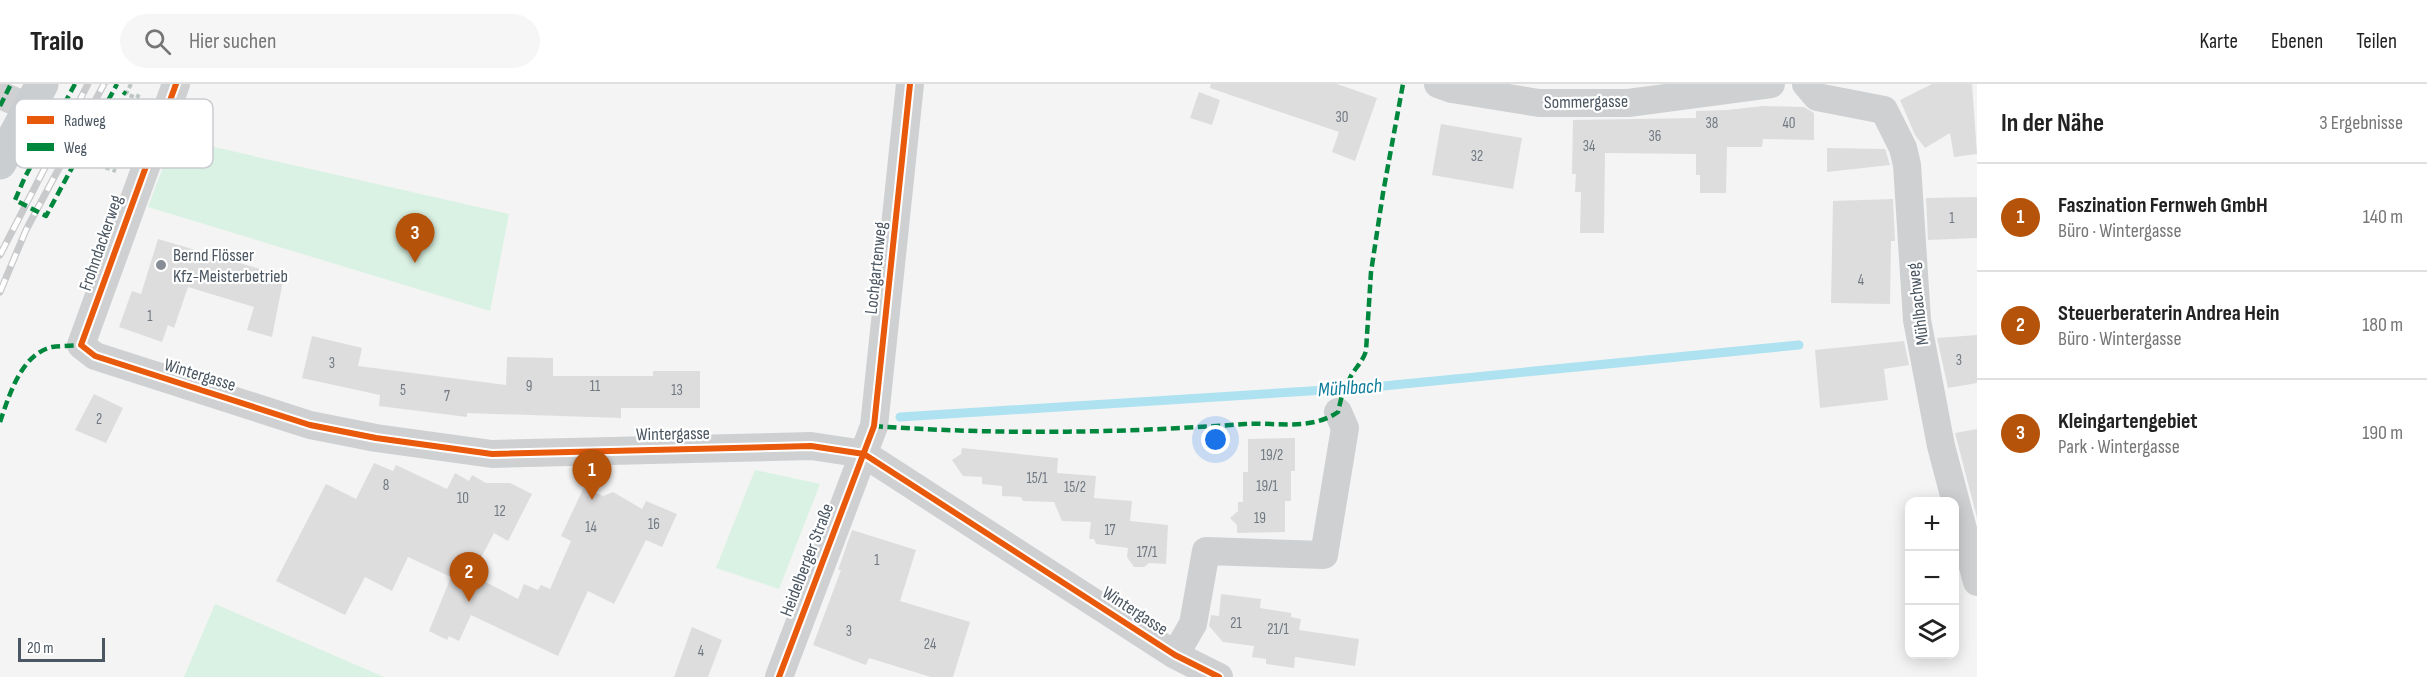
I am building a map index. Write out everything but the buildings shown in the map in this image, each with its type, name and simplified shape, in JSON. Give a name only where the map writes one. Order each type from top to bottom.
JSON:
[{"type":"main road","points":[[0,163],[15,121]]},
{"type":"street","name":"Frohndackerweg","points":[[170,99],[176,84]]},
{"type":"street","name":"Lochgartenweg","points":[[864,454],[874,426],[910,84]]},
{"type":"street","name":"Sommergasse","points":[[1438,84],[1452,89],[1539,103],[1621,93],[1771,84]]},
{"type":"street","name":"Mühlbachweg","points":[[1806,84],[1817,97],[1884,110],[1903,148],[1907,165],[1917,320],[1941,446],[1977,582]]},
{"type":"street","name":"Frohndackerweg","points":[[81,345],[144,168]]},
{"type":"street","name":"Wintergasse","points":[[81,345],[94,356],[141,372],[310,425],[376,438],[492,454],[811,446],[864,454],[1175,655],[1218,677]]},
{"type":"street","points":[[1175,655],[1193,624],[1206,551],[1324,555],[1345,428],[1338,412]]},
{"type":"street","name":"Heidelberger Straße","points":[[779,677],[864,454]]},
{"type":"path","points":[[131,84],[126,94],[137,98],[145,84]]},
{"type":"path","points":[[107,168],[140,179]]},
{"type":"green space","points":[[213,147],[509,214],[490,311],[148,207],[163,168],[213,168]]},
{"type":"green space","points":[[755,470],[820,484],[779,589],[716,568]]},
{"type":"green space","points":[[215,604],[384,677],[184,677]]},
{"type":"waterway","name":"Mühlbach","points":[[900,417],[1373,387],[1799,345]]},
{"type":"railway","points":[[80,99],[88,84]]},
{"type":"railway","points":[[96,99],[104,84]]},
{"type":"railway","points":[[0,255],[45,168]]},
{"type":"railway","points":[[0,292],[26,230],[59,168]]},
{"type":"marked path","points":[[0,106],[11,84]]},
{"type":"marked path","points":[[67,99],[75,84]]},
{"type":"marked path","points":[[109,99],[117,84]]},
{"type":"marked path","points":[[1348,383],[1366,351],[1371,272],[1403,84]]},
{"type":"marked path","points":[[30,168],[15,200],[46,216],[72,168]]},
{"type":"marked path","points":[[0,422],[18,377],[32,358],[52,347],[81,345]]},
{"type":"marked path","points":[[874,426],[967,431],[1060,432],[1245,424],[1305,424],[1316,422],[1338,412],[1343,391]]},
{"type":"cycle path","points":[[171,99],[176,84]]},
{"type":"cycle path","points":[[779,677],[874,426],[910,84]]},
{"type":"cycle path","points":[[145,168],[81,345],[95,356],[310,425],[376,438],[492,454],[811,446],[864,454],[1175,655],[1219,677]]},
{"type":"place","name":"Kleingartengebiet","points":[[415,263]]},
{"type":"place","name":"Bernd Flösser Kfz-Meisterbetrieb","points":[[161,265]]},
{"type":"place","name":"Faszination Fernweh GmbH","points":[[592,500]]},
{"type":"place","name":"Steuerberaterin Andrea Hein","points":[[469,602]]}]
